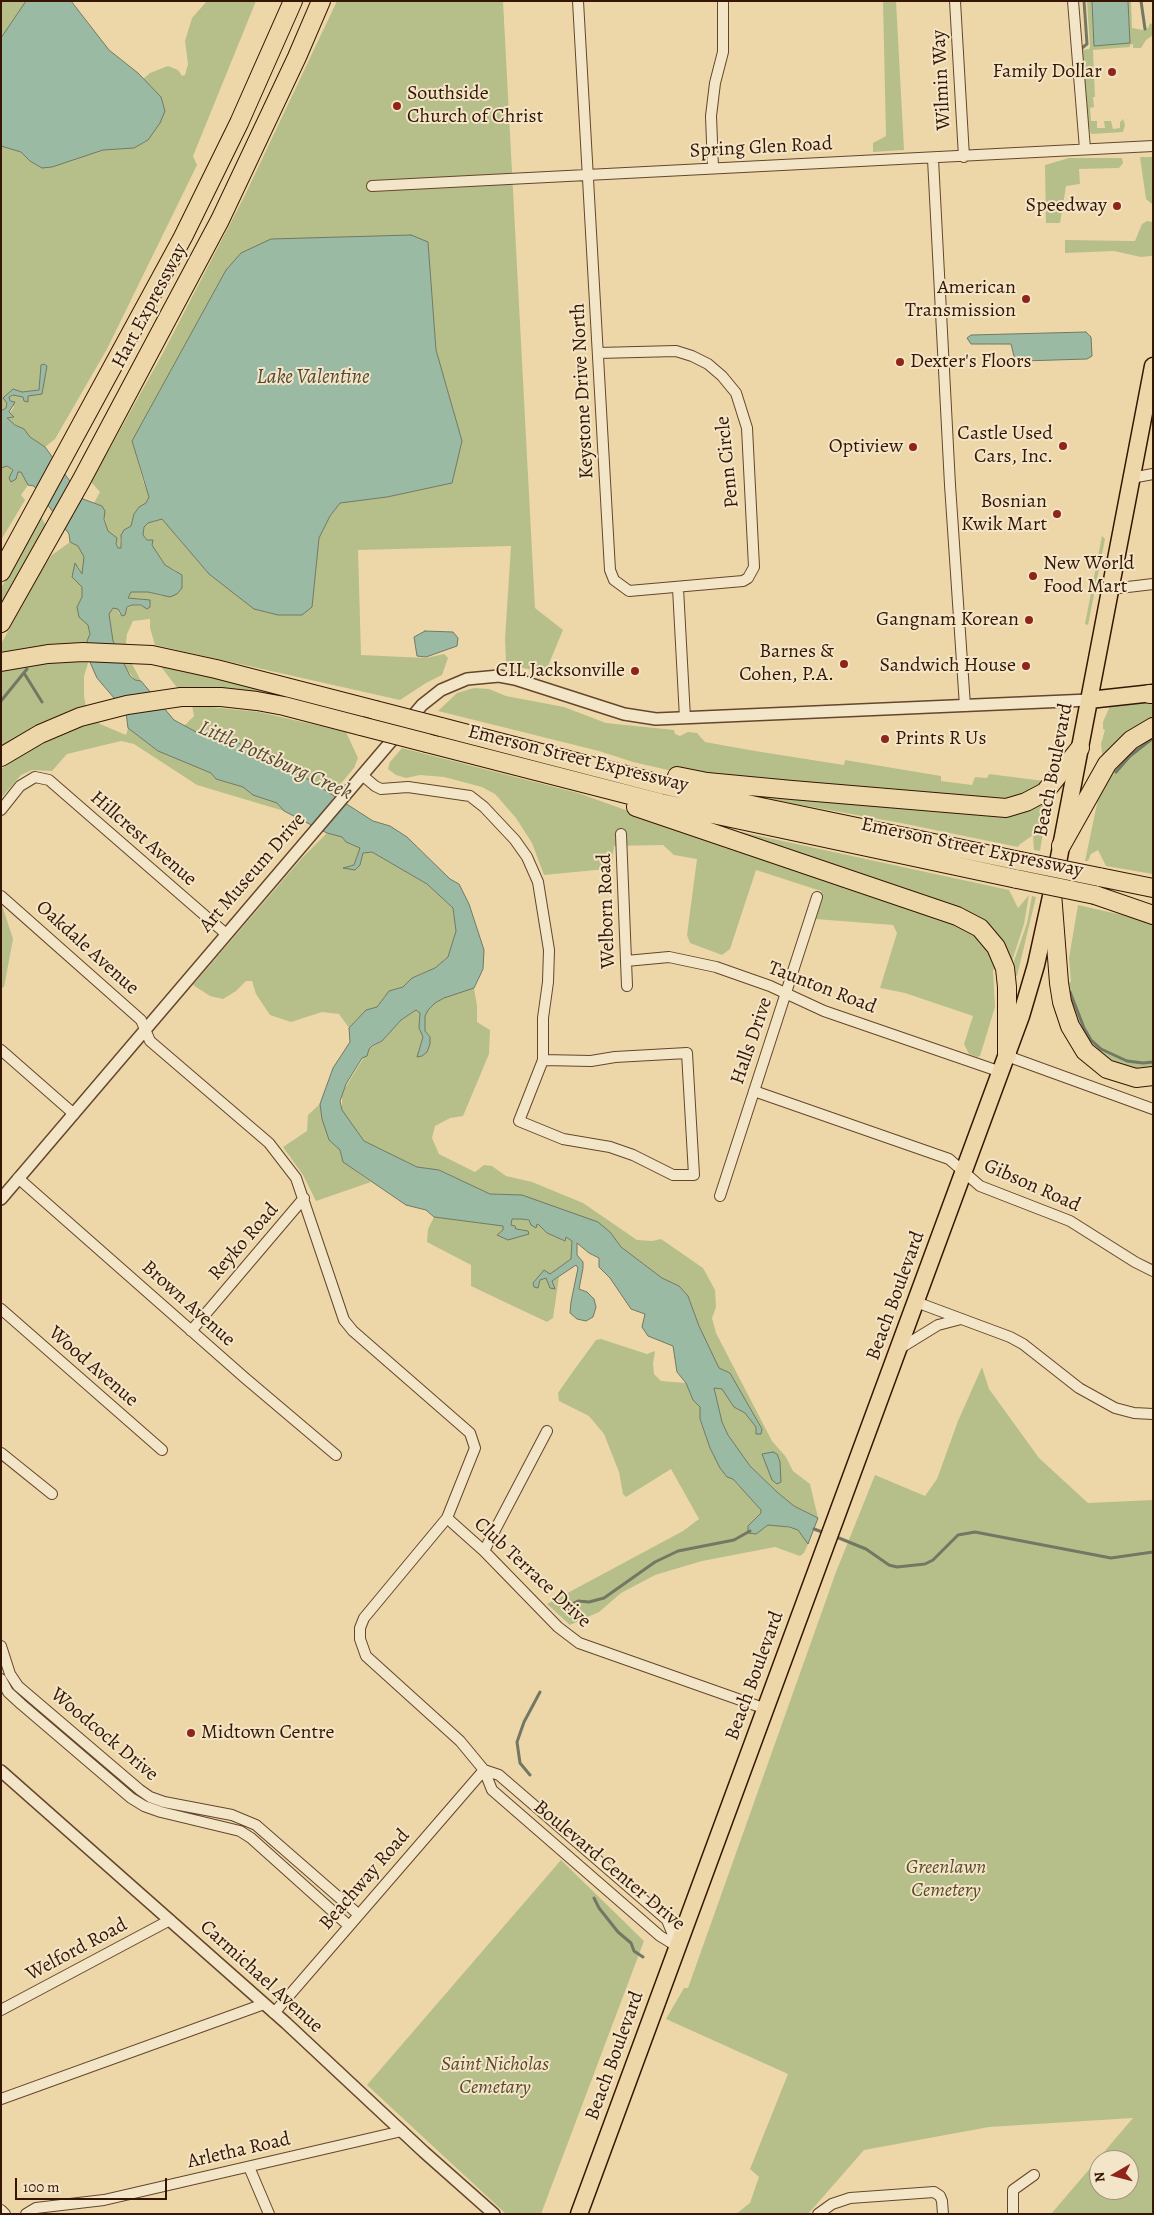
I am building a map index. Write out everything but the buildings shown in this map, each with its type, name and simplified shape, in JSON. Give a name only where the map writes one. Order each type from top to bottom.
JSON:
[{"type":"highway","name":"Hart Expressway","points":[[1,572],[38,508],[182,237],[251,98],[293,1]]},
{"type":"highway","name":"Hart Expressway","points":[[1,623],[81,481],[235,190],[321,1]]},
{"type":"highway","name":"Beach Boulevard","points":[[579,2214],[1004,1064],[1034,973],[1052,893],[1153,366]]},
{"type":"highway","points":[[1,555],[38,508]]},
{"type":"highway","name":"Emerson Street Expressway","points":[[1,662],[48,654],[83,652],[152,655],[216,669],[566,760],[756,806],[1153,888]]},
{"type":"highway","points":[[1089,700],[1152,693]]},
{"type":"highway","name":"Emerson Street Expressway","points":[[1,756],[63,723],[98,711],[145,701],[181,697],[221,697],[257,701],[284,706],[561,778],[747,823],[1153,907]]},
{"type":"highway","points":[[1061,846],[1107,764],[1131,740],[1153,727]]},
{"type":"highway","points":[[566,760],[638,769],[707,782],[995,809],[1016,806],[1045,792],[1080,748]]},
{"type":"highway","points":[[561,778],[631,805],[969,921],[988,936],[999,952],[1005,968],[1007,987],[1004,1064]]},
{"type":"highway","points":[[1099,877],[1153,880]]},
{"type":"highway","points":[[1052,893],[1059,983],[1062,1002],[1070,1026],[1085,1051],[1106,1069],[1136,1078],[1153,1076]]},
{"type":"highway","points":[[1095,895],[1153,916]]},
{"type":"street","name":"Keystone Drive North","points":[[578,1],[610,570],[614,580],[629,591],[678,588]]},
{"type":"street","points":[[713,168],[711,116],[715,83],[723,52],[723,1]]},
{"type":"street","name":"Wilmin Way","points":[[955,1],[964,157]]},
{"type":"street","points":[[1073,1],[1085,149]]},
{"type":"street","name":"Spring Glen Road","points":[[372,186],[713,168],[932,159],[1153,146]]},
{"type":"street","points":[[932,159],[950,485],[965,706]]},
{"type":"street","name":"Penn Circle","points":[[598,353],[658,350],[676,351],[692,356],[708,364],[722,376],[736,393],[743,411],[747,428],[754,566],[748,578],[736,583],[678,588]]},
{"type":"street","points":[[1131,478],[1153,474]]},
{"type":"street","points":[[1110,589],[1153,584]]},
{"type":"street","points":[[678,588],[685,718]]},
{"type":"street","name":"Art Museum Drive","points":[[1,1198],[422,705],[441,690],[467,679],[499,676],[515,678],[639,718],[685,718],[1089,700]]},
{"type":"street","points":[[362,775],[374,786],[381,788],[408,787],[470,796],[484,807],[515,840],[527,857],[538,882],[549,950],[548,982],[543,1018],[543,1060],[519,1121],[563,1139],[610,1147],[633,1155],[673,1174],[694,1175],[687,1054],[615,1057],[591,1061],[543,1060]]},
{"type":"street","name":"Hillcrest Avenue","points":[[1,810],[20,786],[35,777],[49,780],[225,934]]},
{"type":"street","name":"Welborn Road","points":[[621,834],[627,986]]},
{"type":"street","name":"Oakdale Avenue","points":[[1,896],[141,1020],[145,1030]]},
{"type":"street","name":"Halls Drive","points":[[720,1196],[817,897]]},
{"type":"street","name":"Taunton Road","points":[[626,961],[669,957],[685,959],[775,988],[786,995],[824,1011],[1153,1109]]},
{"type":"street","name":"Boulevard Center Drive","points":[[145,1030],[150,1041],[269,1143],[296,1178],[344,1320],[353,1331],[470,1433],[474,1441],[472,1457],[447,1518],[364,1618],[360,1628],[360,1639],[366,1656],[460,1741],[484,1770],[492,1790],[660,1936],[678,1947]]},
{"type":"street","points":[[1,1050],[74,1114]]},
{"type":"street","name":"Gibson Road","points":[[754,1091],[949,1159],[980,1186],[1070,1221],[1135,1262],[1153,1271]]},
{"type":"street","name":"Brown Avenue","points":[[18,1178],[336,1454]]},
{"type":"street","name":"Reyko Road","points":[[191,1330],[304,1198]]},
{"type":"street","points":[[916,1302],[1010,1337],[1023,1344],[1079,1388],[1115,1408],[1134,1413],[1153,1414]]},
{"type":"street","name":"Wood Avenue","points":[[1,1309],[162,1450]]},
{"type":"street","points":[[899,1349],[938,1325],[962,1319]]},
{"type":"street","points":[[484,1551],[547,1431]]},
{"type":"street","points":[[1,1453],[52,1494]]},
{"type":"street","name":"Club Terrace Drive","points":[[447,1518],[484,1551],[558,1627],[579,1643],[766,1709]]},
{"type":"street","name":"Woodcock Drive","points":[[1,1646],[10,1674],[18,1686],[140,1790],[150,1797],[164,1802],[232,1815],[256,1825],[358,1914]]},
{"type":"street","name":"Woodcock Drive","points":[[1,1679],[8,1692],[21,1704],[131,1798],[144,1806],[161,1812],[240,1831],[251,1838],[348,1925]]},
{"type":"street","name":"Carmichael Avenue","points":[[1,1770],[274,2013],[494,2214]]},
{"type":"street","name":"Boulevard Center Drive","points":[[484,1770],[499,1774],[667,1920],[678,1947]]},
{"type":"street","name":"Beachway Road","points":[[274,2013],[348,1925],[484,1770]]},
{"type":"street","name":"Welford Road","points":[[1,2010],[170,1920]]},
{"type":"street","points":[[1,2099],[264,2004]]},
{"type":"street","name":"Arletha Road","points":[[26,2214],[36,2208],[104,2200],[402,2130]]},
{"type":"street","points":[[249,2166],[269,2214]]},
{"type":"street","points":[[1013,2214],[1013,2190],[1034,2175]]},
{"type":"street","points":[[818,2214],[826,2207],[841,2200],[934,2192],[940,2196],[943,2214]]},
{"type":"street","points":[[1,2210],[5,2214]]},
{"type":"green space","points":[[1,1],[26,1],[1,38]]},
{"type":"green space","points":[[207,1],[256,1],[193,156],[197,165],[107,349],[55,439],[45,447],[30,437],[24,429],[10,422],[7,417],[14,407],[9,398],[13,395],[23,397],[28,401],[28,396],[42,393],[41,365],[39,390],[22,392],[13,389],[9,395],[6,408],[1,411],[1,146],[21,152],[30,161],[52,167],[103,150],[134,148],[148,140],[161,97],[143,79],[150,73],[168,66],[178,70],[182,76],[185,75],[188,64],[185,41],[192,18]]},
{"type":"green space","points":[[337,1],[503,1],[535,608],[563,630],[545,673],[506,664],[505,639],[511,546],[358,550],[361,655],[426,658],[444,654],[448,658],[442,675],[400,700],[155,645],[150,628],[150,619],[133,621],[127,634],[126,642],[131,662],[141,681],[135,680],[125,667],[113,641],[109,614],[113,608],[118,609],[119,614],[132,605],[144,606],[143,599],[128,598],[131,592],[148,592],[162,596],[177,571],[165,565],[143,535],[144,527],[148,523],[162,519],[209,574],[312,607],[319,538],[330,516],[340,503],[387,497],[452,483],[462,441],[436,350],[428,242],[241,253],[226,270],[132,441],[149,496],[146,503],[139,507],[131,526],[124,530],[120,539],[121,548],[118,548],[114,538],[108,531],[102,506],[94,503],[100,492],[91,482],[163,353],[245,195]]},
{"type":"green space","points":[[883,1],[896,1],[904,150],[873,152],[873,143],[886,136]]},
{"type":"green space","points":[[1087,1],[1092,1],[1094,46],[1130,43],[1128,1],[1131,1],[1132,28],[1143,30],[1148,28],[1150,23],[1153,25],[1153,35],[1146,40],[1141,48],[1133,48],[1133,44],[1130,47],[1093,50],[1095,97],[1093,97],[1094,107],[1090,108],[1091,121],[1097,121],[1097,128],[1105,128],[1104,121],[1111,121],[1113,129],[1120,128],[1120,122],[1123,119],[1125,125],[1123,132],[1091,134],[1086,118],[1079,50],[1089,49],[1090,47]]},
{"type":"green space","points":[[1140,157],[1153,157],[1153,205],[1146,199]]},
{"type":"green space","points":[[1069,158],[1122,158],[1123,163],[1119,168],[1079,169],[1080,184],[1066,186],[1060,223],[1046,223],[1045,165]]},
{"type":"green space","points":[[1147,221],[1153,222],[1153,255],[1151,256],[1141,257],[1114,251],[1065,253],[1065,240],[1135,241],[1142,224]]},
{"type":"green space","points":[[7,466],[13,471],[11,476],[16,479],[17,472],[21,472],[28,485],[21,495],[25,500],[1,540],[1,468]]},
{"type":"green space","points":[[41,517],[46,525],[1,607],[1,588]]},
{"type":"green space","points":[[1102,536],[1105,539],[1088,625],[1085,624]]},
{"type":"green space","points":[[70,542],[78,546],[84,557],[82,574],[78,566],[77,582],[82,587],[82,597],[77,607],[88,625],[90,634],[87,641],[89,660],[84,676],[86,707],[31,730],[1,746],[1,644],[44,566],[52,555]]},
{"type":"green space","points":[[159,664],[291,696],[291,700],[178,689]]},
{"type":"green space","points":[[474,688],[489,689],[506,696],[564,707],[606,723],[674,730],[675,734],[680,736],[688,732],[697,733],[705,742],[755,751],[844,765],[845,760],[941,776],[941,781],[972,785],[975,777],[987,778],[989,774],[1044,781],[1031,795],[992,803],[690,775],[438,711],[457,693]]},
{"type":"green space","points":[[1153,700],[1153,722],[1103,760],[1101,744],[1105,730],[1103,729],[1103,722],[1110,706]]},
{"type":"green space","points":[[192,705],[259,712],[346,732],[358,758],[354,768],[332,794],[289,767],[263,754],[234,741],[200,734],[184,726],[194,716]]},
{"type":"green space","points":[[96,720],[100,724],[126,735],[128,728],[158,751],[211,773],[216,779],[243,787],[253,795],[277,803],[284,811],[197,785],[134,744],[121,741],[67,754],[52,771],[32,770],[21,775],[1,798],[1,769],[22,754]]},
{"type":"green space","points":[[1153,733],[1153,874],[1106,866],[1098,850],[1091,854],[1088,861],[1085,861],[1098,799],[1113,765]]},
{"type":"green space","points":[[402,748],[578,793],[676,828],[940,916],[979,936],[999,968],[993,970],[995,1007],[980,1056],[977,1057],[969,1054],[964,1044],[973,1016],[905,993],[880,988],[897,933],[893,925],[815,919],[821,891],[756,870],[730,949],[722,955],[690,943],[687,935],[697,859],[674,855],[663,845],[614,846],[611,870],[544,875],[532,843],[516,818],[495,794],[482,787],[444,777],[420,775],[406,778],[396,775],[388,769],[390,762]]},
{"type":"green space","points":[[764,793],[995,814],[1049,795],[1040,851],[1034,850],[1033,835],[1018,847],[795,804],[764,797]]},
{"type":"green space","points":[[732,830],[1009,890],[1018,908],[1029,895],[1024,924],[1012,961],[1010,963],[990,932]]},
{"type":"green space","points":[[327,833],[342,837],[346,842],[361,848],[354,865],[344,867],[360,865],[363,853],[372,852],[427,884],[453,908],[456,931],[448,957],[435,968],[412,978],[403,987],[389,991],[377,1007],[366,1010],[349,1028],[339,1014],[322,1012],[291,1022],[270,1015],[256,994],[252,981],[246,981],[236,991],[223,999],[210,996],[193,985],[302,858]]},
{"type":"green space","points":[[1032,896],[1036,897],[1017,976],[1013,975],[1010,969],[1015,968],[1014,961],[1027,923]]},
{"type":"green space","points":[[1,902],[13,939],[4,987],[1,988]]},
{"type":"green space","points":[[1078,905],[1153,922],[1153,1071],[1143,1072],[1100,1057],[1079,1032],[1064,983],[1071,982],[1069,958]]},
{"type":"green space","points":[[474,988],[477,1022],[490,1030],[489,1054],[463,1116],[450,1118],[435,1126],[432,1138],[439,1154],[475,1172],[484,1165],[492,1166],[506,1176],[532,1182],[583,1203],[637,1240],[652,1241],[661,1239],[703,1268],[715,1290],[716,1307],[712,1318],[716,1333],[772,1441],[786,1457],[793,1471],[810,1484],[818,1518],[794,1506],[777,1492],[750,1466],[728,1435],[722,1422],[714,1388],[722,1388],[734,1407],[745,1413],[757,1427],[762,1429],[730,1373],[719,1368],[699,1326],[688,1296],[679,1286],[662,1278],[621,1247],[610,1232],[504,1194],[490,1194],[439,1170],[417,1167],[364,1141],[349,1121],[342,1110],[342,1093],[369,1049],[382,1041],[401,1020],[416,1010],[420,1013],[419,1028],[423,1037],[418,1052],[430,1037],[425,1031],[425,1016],[428,1010],[444,998]]},
{"type":"green space","points":[[320,1104],[322,1119],[329,1140],[340,1150],[343,1162],[371,1182],[316,1201],[303,1175],[283,1147],[307,1131],[308,1115]]},
{"type":"green space","points":[[434,1217],[503,1226],[503,1230],[497,1235],[514,1238],[521,1235],[524,1230],[516,1229],[511,1225],[512,1219],[521,1219],[530,1221],[536,1227],[536,1224],[539,1225],[547,1233],[564,1241],[566,1237],[572,1241],[571,1259],[555,1271],[533,1283],[538,1287],[540,1280],[546,1278],[554,1289],[552,1281],[559,1277],[553,1318],[547,1322],[471,1286],[471,1265],[427,1242],[428,1229]]},
{"type":"green space","points":[[601,1339],[647,1354],[655,1351],[654,1374],[661,1381],[686,1383],[693,1400],[700,1407],[700,1420],[710,1448],[720,1468],[762,1510],[748,1526],[764,1529],[768,1525],[773,1524],[798,1530],[808,1544],[804,1553],[800,1556],[775,1547],[702,1561],[655,1575],[621,1593],[599,1612],[570,1625],[547,1604],[683,1531],[699,1519],[671,1469],[626,1497],[623,1494],[619,1472],[604,1434],[589,1416],[559,1401],[558,1393],[596,1340]]},
{"type":"green space","name":"Greenlawn Cemetery","points":[[982,1367],[989,1389],[1039,1458],[1088,1503],[1153,1500],[1153,2214],[1051,2214],[1089,2170],[1089,2200],[1139,2200],[1139,2150],[1106,2150],[1133,2118],[989,2127],[864,2150],[808,2214],[736,2214],[750,2203],[759,2177],[750,2169],[788,2074],[666,2019],[684,1988],[688,1988],[836,1572],[875,1475],[925,1496],[937,1479],[958,1421]]},
{"type":"green space","name":"Saint Nicholas Cemetary","points":[[561,1860],[644,1941],[541,2214],[506,2214],[367,2085]]},
{"type":"water","points":[[26,1],[71,1],[109,50],[138,73],[161,97],[165,111],[160,123],[148,140],[134,148],[103,150],[52,167],[42,168],[30,161],[21,152],[1,146],[1,38]]},
{"type":"water","points":[[1092,1],[1128,1],[1130,43],[1094,46]]},
{"type":"water","name":"Lake Valentine","points":[[411,235],[428,242],[436,350],[462,441],[452,483],[387,497],[340,503],[330,516],[319,538],[312,607],[302,615],[278,615],[254,609],[209,574],[162,519],[148,523],[144,527],[143,535],[147,540],[153,540],[152,545],[165,565],[182,575],[182,588],[177,594],[170,597],[148,592],[131,592],[128,598],[150,600],[150,607],[147,609],[141,605],[132,605],[127,607],[125,615],[122,616],[118,609],[113,608],[109,614],[113,641],[130,676],[135,680],[141,681],[174,720],[200,734],[234,741],[289,767],[373,821],[390,826],[407,837],[450,879],[459,884],[469,904],[484,950],[483,969],[474,988],[444,998],[428,1010],[425,1016],[425,1031],[430,1037],[430,1044],[427,1052],[422,1056],[417,1057],[423,1037],[419,1028],[420,1013],[416,1010],[401,1020],[382,1041],[372,1046],[367,1056],[362,1058],[346,1084],[340,1101],[342,1110],[364,1141],[417,1167],[439,1170],[490,1194],[522,1195],[598,1222],[610,1232],[621,1247],[662,1278],[679,1286],[688,1296],[699,1326],[719,1368],[730,1373],[762,1429],[761,1434],[756,1434],[756,1427],[745,1413],[734,1407],[722,1389],[714,1388],[722,1422],[728,1435],[750,1466],[777,1492],[794,1506],[818,1518],[808,1544],[798,1530],[789,1527],[768,1525],[756,1534],[748,1533],[748,1526],[761,1513],[761,1510],[733,1479],[727,1477],[720,1468],[710,1448],[700,1419],[700,1407],[693,1400],[686,1383],[677,1372],[673,1346],[648,1336],[642,1327],[645,1314],[631,1309],[610,1278],[599,1267],[599,1258],[589,1253],[577,1243],[577,1255],[583,1262],[579,1289],[587,1292],[594,1299],[596,1307],[593,1317],[586,1321],[577,1319],[570,1313],[578,1268],[576,1265],[552,1281],[555,1289],[550,1288],[546,1278],[540,1280],[538,1288],[534,1287],[533,1283],[544,1270],[550,1274],[571,1259],[572,1241],[566,1237],[565,1241],[547,1233],[537,1224],[536,1228],[531,1225],[529,1220],[512,1219],[511,1225],[515,1226],[516,1229],[528,1231],[529,1234],[508,1240],[497,1235],[503,1230],[503,1226],[434,1217],[426,1210],[406,1205],[343,1162],[340,1150],[329,1140],[322,1119],[320,1104],[333,1068],[350,1042],[349,1028],[366,1010],[377,1007],[389,991],[403,987],[412,978],[435,968],[448,957],[456,931],[453,908],[427,884],[372,852],[363,853],[360,865],[355,870],[343,868],[354,865],[360,848],[346,842],[342,837],[327,833],[284,811],[277,803],[253,795],[243,787],[216,779],[211,773],[158,751],[128,728],[126,712],[97,678],[89,660],[87,641],[90,634],[88,625],[79,617],[77,607],[82,597],[82,587],[72,577],[75,563],[82,574],[84,557],[78,546],[70,542],[69,534],[34,486],[28,485],[21,472],[18,472],[16,479],[11,482],[9,478],[13,470],[7,466],[1,468],[1,411],[6,408],[7,403],[3,398],[13,389],[22,392],[39,390],[41,365],[44,364],[47,366],[42,394],[28,396],[28,402],[24,401],[23,397],[13,395],[9,397],[10,401],[15,402],[9,412],[14,417],[7,418],[15,425],[24,429],[30,437],[45,447],[83,499],[102,506],[105,511],[104,519],[108,531],[117,538],[116,544],[118,548],[121,548],[121,535],[124,530],[131,526],[134,514],[139,507],[146,503],[149,497],[132,441],[226,270],[241,253],[271,239]]},
{"type":"water","points":[[1086,332],[1091,337],[1092,356],[1087,359],[1015,360],[1011,344],[971,344],[967,338],[971,335]]},
{"type":"water","points":[[425,631],[453,632],[458,638],[457,646],[426,657],[417,656],[414,637]]},
{"type":"water","points":[[773,1452],[777,1454],[780,1462],[781,1482],[777,1484],[772,1480],[762,1454]]},
{"type":"waterway","points":[[1082,48],[1087,44],[1084,1]]},
{"type":"waterway","points":[[1141,1],[1145,29]]},
{"type":"waterway","points":[[1,701],[27,669]]},
{"type":"waterway","points":[[24,673],[42,702]]},
{"type":"waterway","points":[[1116,772],[1130,756],[1153,738]]},
{"type":"waterway","points":[[1070,992],[1084,1028],[1091,1040],[1101,1049],[1127,1061],[1153,1062]]},
{"type":"waterway","name":"Little Pottsburg Creek","points":[[814,1529],[825,1533]]},
{"type":"waterway","points":[[566,1612],[570,1605],[578,1601],[589,1602],[604,1598],[655,1562],[678,1551],[734,1540],[750,1531]]},
{"type":"waterway","name":"Little Pottsburg Creek","points":[[834,1536],[866,1549],[889,1565],[897,1567],[925,1564],[933,1560],[958,1535],[975,1532],[1111,1558],[1153,1552]]},
{"type":"waterway","points":[[530,1775],[520,1763],[517,1742],[524,1722],[540,1692]]},
{"type":"waterway","points":[[594,1898],[599,1908],[618,1932],[631,1943],[634,1951],[643,1957]]},
{"type":"place","name":"Family Dollar","points":[[1112,72]]},
{"type":"place","name":"Southside Church of Christ","points":[[397,106]]},
{"type":"place","name":"Speedway","points":[[1117,206]]},
{"type":"place","name":"American Transmission","points":[[1026,299]]},
{"type":"place","name":"Dexter's Floors","points":[[900,362]]},
{"type":"place","name":"Castle Used Cars, Inc.","points":[[1063,446]]},
{"type":"place","name":"Optiview","points":[[913,447]]},
{"type":"place","name":"Bosnian Kwik Mart","points":[[1057,514]]},
{"type":"place","name":"New World Food Mart","points":[[1033,576]]},
{"type":"place","name":"Gangnam Korean","points":[[1029,620]]},
{"type":"place","name":"Barnes & Cohen, P.A.","points":[[844,664]]},
{"type":"place","name":"Sandwich House","points":[[1026,666]]},
{"type":"place","name":"CIL Jacksonville","points":[[635,671]]},
{"type":"place","name":"Prints R Us","points":[[885,739]]},
{"type":"place","name":"Midtown Centre","points":[[191,1733]]}]
